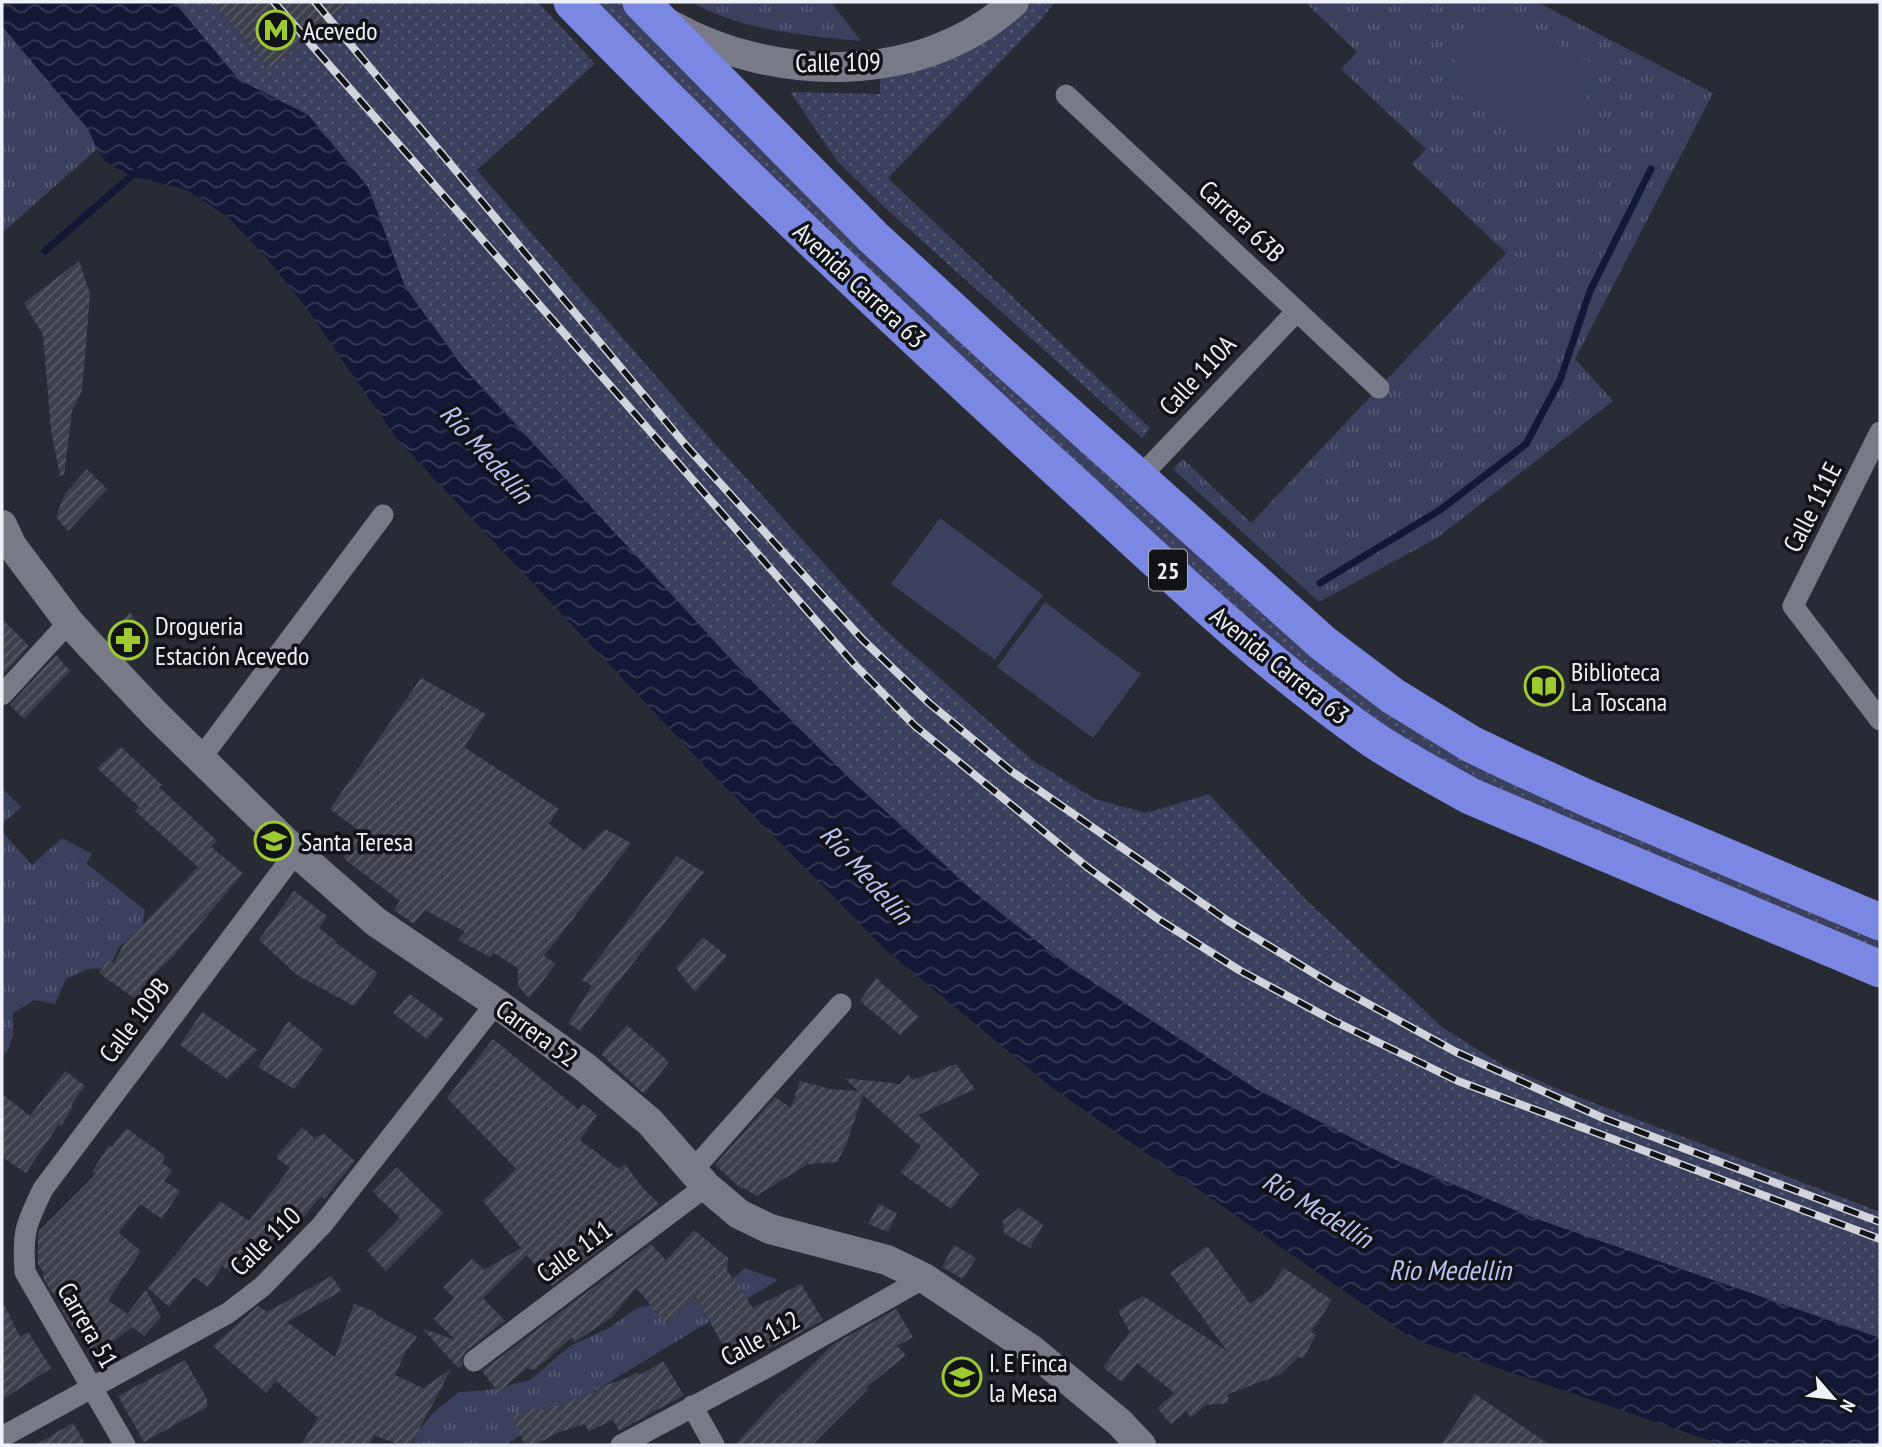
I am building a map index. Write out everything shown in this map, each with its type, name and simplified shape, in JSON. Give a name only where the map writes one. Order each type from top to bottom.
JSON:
[{"type":"highway","name":"Avenida Carrera 63","points":[[572,2],[766,197],[998,414],[1242,638],[1350,723],[1413,765],[1470,796],[1880,969]]},
{"type":"highway","name":"Avenida Carrera 63","points":[[648,9],[873,237],[1324,644],[1393,696],[1471,744],[1587,798],[1880,922]]},
{"type":"main road","name":"Calle 109","points":[[648,9],[706,43],[779,62],[820,67],[861,66],[915,57],[954,42],[1006,10],[1014,2]]},
{"type":"main road","name":"Carrera 52","points":[[2,525],[12,546],[69,622],[156,715],[296,852],[376,922],[586,1068],[640,1114],[699,1179],[739,1214],[770,1229],[887,1260],[924,1278],[1032,1350],[1119,1422],[1141,1445]]},
{"type":"street","name":"Carrera 63B","points":[[1066,95],[1379,388]]},
{"type":"street","name":"Calle 110A","points":[[1139,478],[1297,311]]},
{"type":"street","name":"Calle 111E","points":[[1880,432],[1793,606],[1880,720]]},
{"type":"street","points":[[201,758],[383,515]]},
{"type":"street","points":[[2,695],[69,622]]},
{"type":"street","name":"Calle 109B","points":[[25,1227],[43,1189],[296,852]]},
{"type":"street","name":"Calle 110","points":[[2,1437],[228,1312],[272,1277],[321,1225],[496,1003]]},
{"type":"street","name":"Calle 111","points":[[474,1361],[699,1179],[841,1004]]},
{"type":"street","name":"Carrera 51","points":[[25,1227],[25,1272],[125,1445]]},
{"type":"street","name":"Calle 112","points":[[621,1445],[760,1371],[924,1278]]},
{"type":"street","points":[[692,1406],[714,1445]]},
{"type":"green space","points":[[174,2],[213,2],[270,69],[349,2],[538,2],[595,64],[477,170],[708,436],[880,625],[1032,760],[1095,799],[1146,813],[1209,794],[1305,899],[1442,1027],[1504,1066],[1880,1212],[1880,1338],[1531,1217],[1395,1160],[1256,1089],[1068,966],[974,892],[851,780],[736,665],[462,366],[405,287],[368,187],[308,115],[239,80]]},
{"type":"green space","points":[[592,2],[624,2],[1309,644],[1880,936],[1880,954],[1486,788],[1344,701],[1051,447]]},
{"type":"green space","points":[[692,2],[831,2],[861,41],[796,34],[752,25],[710,12]]},
{"type":"green space","points":[[1029,2],[1055,2],[1041,20],[888,178],[1150,428],[1142,438],[881,204],[837,161],[790,92],[880,94],[880,77]]},
{"type":"green space","points":[[1305,2],[1537,2],[1713,93],[1575,359],[1613,401],[1437,538],[1319,602],[1173,469],[1183,459],[1251,523],[1506,253],[1412,164],[1426,149],[1341,69],[1357,52]]},
{"type":"green space","points":[[1490,2],[1603,71],[1553,153],[1440,84]]},
{"type":"green space","points":[[2,26],[89,129],[97,149],[2,233]]},
{"type":"green space","points":[[940,518],[1043,595],[995,660],[891,584]]},
{"type":"green space","points":[[1045,602],[1141,674],[1093,738],[997,667]]},
{"type":"green space","points":[[2,788],[21,807],[2,824]]},
{"type":"green space","points":[[2,831],[32,865],[62,838],[92,854],[86,863],[145,910],[142,928],[120,946],[109,968],[88,969],[66,979],[55,1004],[34,1000],[13,1013],[13,1036],[6,1054],[2,1051]]},
{"type":"green space","points":[[745,1268],[778,1280],[505,1445],[413,1445],[418,1432],[433,1413],[459,1392],[489,1390],[530,1380],[570,1346],[609,1328],[637,1308],[668,1301],[709,1298]]},
{"type":"water","name":"Rio Medellin","points":[[2,2],[174,2],[239,80],[308,115],[368,187],[405,287],[462,366],[736,665],[851,780],[974,892],[1068,966],[1256,1089],[1395,1160],[1531,1217],[1880,1338],[1880,1445],[1723,1445],[1413,1339],[1054,1089],[886,950],[702,763],[397,439],[305,306],[264,255],[228,217],[185,189],[130,176],[105,161],[88,129],[2,26]]},
{"type":"building","name":"Acevedo","points":[[213,2],[348,2],[270,69]]},
{"type":"building","points":[[79,261],[90,294],[82,391],[72,411],[64,475],[60,476],[51,429],[43,335],[24,303]]},
{"type":"building","points":[[87,469],[107,489],[68,531],[56,517],[65,494]]},
{"type":"building","points":[[130,612],[149,642],[133,656],[111,634]]},
{"type":"building","points":[[2,619],[29,646],[5,673],[2,669]]},
{"type":"building","points":[[56,655],[70,671],[24,719],[10,705]]},
{"type":"building","points":[[421,678],[486,714],[464,747],[559,809],[549,824],[584,850],[605,829],[631,843],[544,956],[556,964],[529,998],[518,986],[518,968],[494,953],[490,957],[458,940],[465,932],[425,910],[414,924],[394,910],[400,901],[343,858],[357,829],[330,809]]},
{"type":"building","points":[[121,747],[217,841],[211,847],[243,873],[174,955],[145,983],[155,990],[145,1006],[99,973],[108,960],[114,963],[124,944],[198,867],[135,811],[139,807],[97,768]]},
{"type":"building","points":[[677,856],[704,872],[580,1031],[568,1023],[592,986],[582,980]]},
{"type":"building","points":[[294,891],[327,916],[319,928],[378,973],[354,1006],[297,975],[259,940]]},
{"type":"building","points":[[703,937],[727,956],[695,992],[676,968]]},
{"type":"building","points":[[876,978],[919,1017],[900,1035],[860,1001]]},
{"type":"building","points":[[410,994],[444,1019],[427,1039],[393,1013]]},
{"type":"building","points":[[202,1012],[258,1050],[227,1079],[180,1045]]},
{"type":"building","points":[[288,1021],[323,1049],[294,1089],[258,1067]]},
{"type":"building","points":[[627,1025],[669,1062],[644,1094],[601,1054]]},
{"type":"building","points":[[493,1039],[578,1109],[583,1104],[597,1115],[580,1140],[619,1169],[625,1164],[659,1204],[552,1286],[527,1255],[483,1298],[505,1321],[466,1351],[462,1357],[462,1365],[458,1368],[423,1329],[455,1340],[434,1319],[454,1298],[443,1287],[472,1259],[484,1270],[521,1248],[483,1201],[516,1169],[447,1098]]},
{"type":"building","points":[[956,1064],[975,1089],[918,1115],[979,1174],[951,1209],[900,1172],[921,1147],[863,1095],[846,1145],[837,1162],[808,1164],[756,1196],[743,1187],[742,1189],[715,1165],[775,1097],[791,1108],[800,1081],[830,1089],[858,1091],[844,1078],[900,1084],[908,1075],[913,1080]]},
{"type":"building","points":[[65,1071],[85,1086],[71,1105],[73,1107],[61,1126],[59,1124],[26,1173],[2,1157],[2,1094],[30,1116]]},
{"type":"building","points":[[302,1127],[314,1138],[324,1134],[355,1161],[324,1199],[321,1196],[294,1229],[284,1222],[263,1254],[251,1247],[232,1272],[222,1266],[208,1287],[194,1277],[169,1307],[148,1288],[220,1201],[249,1221],[290,1168],[276,1157]]},
{"type":"building","points":[[126,1128],[165,1156],[162,1163],[172,1170],[164,1181],[180,1191],[162,1219],[140,1204],[119,1233],[141,1251],[108,1300],[127,1314],[146,1290],[161,1317],[144,1336],[132,1327],[95,1355],[71,1325],[60,1307],[64,1304],[51,1291],[42,1276],[44,1273],[38,1264],[39,1231],[96,1174],[92,1172],[109,1145],[112,1147]]},
{"type":"building","points":[[397,1167],[443,1213],[386,1271],[367,1251],[400,1218],[373,1192]]},
{"type":"building","points":[[879,1204],[897,1213],[888,1232],[868,1224]]},
{"type":"building","points":[[1019,1208],[1043,1225],[1030,1248],[1004,1233],[1003,1221]]},
{"type":"building","points":[[694,1230],[728,1258],[727,1270],[753,1308],[801,1284],[823,1320],[734,1365],[696,1297],[667,1324],[636,1288],[612,1317],[575,1342],[572,1337],[535,1370],[527,1368],[498,1392],[482,1371],[651,1244],[666,1260]]},
{"type":"building","points":[[954,1245],[976,1258],[963,1279],[942,1267]]},
{"type":"building","points":[[1207,1246],[1250,1304],[1270,1289],[1284,1268],[1332,1300],[1311,1332],[1316,1335],[1303,1358],[1298,1357],[1281,1374],[1228,1394],[1228,1403],[1206,1405],[1191,1418],[1186,1411],[1171,1424],[1157,1408],[1174,1393],[1137,1363],[1122,1382],[1103,1367],[1130,1332],[1118,1311],[1143,1296],[1227,1351],[1170,1273]]},
{"type":"building","points":[[332,1276],[341,1291],[287,1322],[335,1357],[354,1304],[376,1312],[375,1314],[417,1337],[406,1351],[395,1375],[423,1388],[451,1369],[411,1445],[400,1445],[374,1435],[369,1445],[301,1445],[318,1418],[276,1381],[266,1393],[213,1346],[258,1306],[267,1312]]},
{"type":"building","points":[[2,1300],[20,1337],[28,1332],[51,1368],[2,1400]]},
{"type":"building","points":[[896,1309],[913,1337],[897,1346],[906,1355],[866,1388],[868,1389],[812,1445],[735,1445],[782,1393],[832,1345]]},
{"type":"building","points":[[185,1360],[207,1399],[207,1407],[144,1442],[118,1396]]},
{"type":"building","points":[[663,1361],[684,1395],[619,1431],[613,1420],[589,1431],[584,1424],[559,1432],[535,1445],[525,1445],[512,1416],[541,1406],[543,1411],[597,1391],[595,1388],[628,1378],[637,1372],[640,1375]]},
{"type":"building","points":[[1475,1394],[1550,1445],[1441,1445]]},
{"type":"building","points":[[73,1423],[86,1445],[35,1445]]},
{"type":"waterway","points":[[1320,583],[1440,510],[1526,444],[1560,380],[1590,291],[1651,169]]},
{"type":"waterway","points":[[45,251],[137,171]]},
{"type":"railway","points":[[274,2],[854,664],[915,726],[1087,867],[1158,919],[1239,970],[1334,1021],[1458,1081],[1880,1239]]},
{"type":"railway","points":[[315,2],[688,448],[862,639],[929,703],[1011,771],[1228,921],[1330,983],[1456,1052],[1603,1118],[1880,1222]]},
{"type":"place","name":"Acevedo","points":[[276,30]]},
{"type":"place","name":"Drogueria Estación Acevedo","points":[[128,640]]},
{"type":"place","name":"Biblioteca La Toscana","points":[[1544,686]]},
{"type":"place","name":"Santa Teresa","points":[[274,841]]},
{"type":"place","name":"I. E Finca la Mesa","points":[[962,1377]]},
{"type":"water label","name":"Río Medellín","points":[[487,453]]},
{"type":"water label","name":"Río Medellín","points":[[867,874]]},
{"type":"water label","name":"Río Medellín","points":[[1318,1209]]}]
